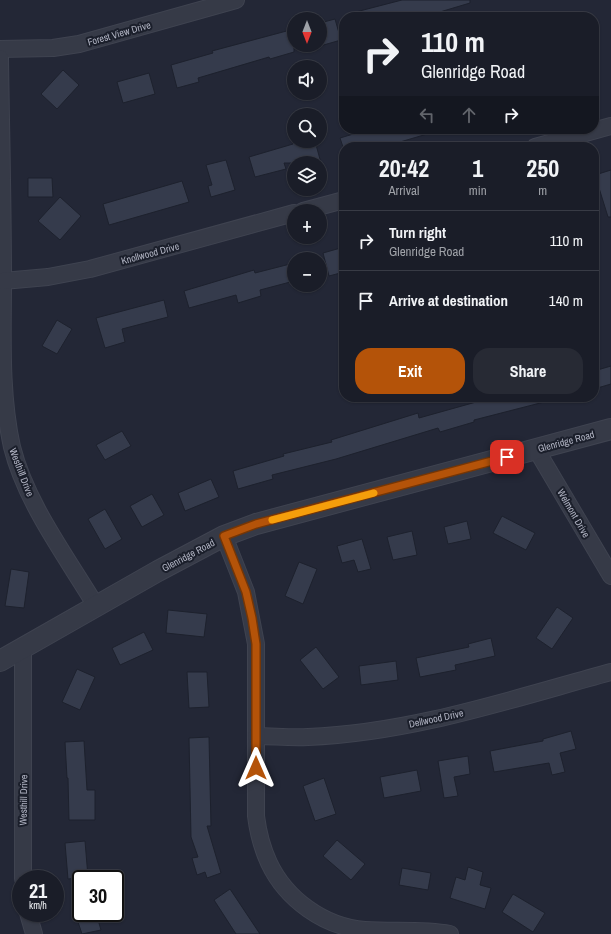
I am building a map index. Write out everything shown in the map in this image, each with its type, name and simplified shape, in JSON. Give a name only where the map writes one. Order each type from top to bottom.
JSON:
[{"type":"street","name":"Forest View Drive","points":[[0,49],[53,48],[79,44],[236,0]]},
{"type":"street","name":"Westhill Drive","points":[[0,58],[3,281],[2,379],[5,415],[12,447],[32,499],[96,606]]},
{"type":"street","points":[[599,129],[611,126]]},
{"type":"street","points":[[553,142],[582,134]]},
{"type":"street","points":[[327,205],[339,201]]},
{"type":"street","name":"Knollwood Drive","points":[[3,281],[48,277],[90,269],[287,216]]},
{"type":"street","name":"Glenridge Road","points":[[0,661],[96,606],[224,536],[256,524],[605,430]]},
{"type":"street","name":"Welmont Drive","points":[[536,449],[611,576]]},
{"type":"street","points":[[224,536],[246,592],[256,644],[256,816],[260,838],[269,863],[281,882],[294,897],[311,911],[329,921],[363,930],[437,932],[450,934]]},
{"type":"street","name":"Westhill Drive","points":[[23,648],[23,870]]},
{"type":"street","name":"Dellwood Drive","points":[[256,736],[308,737],[360,732],[414,723],[468,711],[611,672]]},
{"type":"street","points":[[31,922],[34,934]]},
{"type":"building","points":[[402,0],[470,0],[470,3],[440,12],[356,12]]},
{"type":"building","points":[[335,19],[339,33],[339,41],[327,44],[327,21]]},
{"type":"building","points":[[287,31],[287,52],[294,52],[270,59],[269,57],[198,78],[199,82],[177,88],[171,65],[213,53],[212,51]]},
{"type":"building","points":[[63,70],[79,85],[57,109],[41,94]]},
{"type":"building","points":[[149,73],[155,94],[123,103],[117,82]]},
{"type":"building","points":[[353,134],[427,134],[400,142],[341,142],[340,138]]},
{"type":"building","points":[[287,146],[287,148],[317,148],[319,156],[287,156],[287,163],[284,163],[286,169],[255,177],[249,157]]},
{"type":"building","points":[[226,160],[235,190],[211,197],[208,186],[212,185],[206,165]]},
{"type":"building","points":[[611,170],[611,217],[608,217],[599,188],[599,174]]},
{"type":"building","points":[[28,178],[52,178],[53,197],[28,197]]},
{"type":"building","points":[[182,181],[189,202],[109,225],[103,204]]},
{"type":"building","points":[[60,197],[81,216],[60,240],[38,221]]},
{"type":"building","points":[[339,248],[339,273],[329,276],[326,252]]},
{"type":"building","points":[[287,265],[287,283],[260,290],[261,296],[238,303],[236,295],[189,308],[184,291],[254,270],[255,273]]},
{"type":"building","points":[[164,300],[168,317],[122,329],[125,342],[105,348],[96,318]]},
{"type":"building","points":[[57,320],[72,329],[57,354],[42,346]]},
{"type":"building","points":[[611,366],[611,384],[599,388],[599,370]]},
{"type":"building","points":[[476,402],[544,402],[474,420],[474,422],[440,432],[438,428],[336,459],[272,475],[273,479],[238,489],[233,471],[284,456],[283,454],[332,442],[331,440],[418,413],[419,418]]},
{"type":"building","points":[[122,431],[131,446],[105,460],[96,445]]},
{"type":"building","points":[[211,479],[219,497],[185,511],[178,493]]},
{"type":"building","points":[[152,494],[164,515],[142,527],[130,506]]},
{"type":"building","points":[[105,509],[122,539],[105,549],[88,519]]},
{"type":"building","points":[[502,516],[535,533],[526,550],[493,533]]},
{"type":"building","points":[[467,521],[471,539],[448,544],[444,527]]},
{"type":"building","points":[[412,531],[417,555],[393,560],[387,537]]},
{"type":"building","points":[[362,539],[371,569],[358,572],[354,560],[342,563],[337,546]]},
{"type":"building","points":[[299,562],[317,569],[303,604],[285,596]]},
{"type":"building","points":[[11,569],[29,572],[24,608],[5,606]]},
{"type":"building","points":[[557,607],[573,618],[552,649],[536,638]]},
{"type":"building","points":[[168,610],[207,614],[204,637],[166,633]]},
{"type":"building","points":[[144,632],[153,650],[120,665],[112,648]]},
{"type":"building","points":[[491,638],[495,656],[455,665],[456,670],[420,677],[416,658],[469,647],[468,644]]},
{"type":"building","points":[[316,647],[339,677],[323,689],[300,660]]},
{"type":"building","points":[[396,661],[398,680],[361,685],[359,666]]},
{"type":"building","points":[[77,669],[95,677],[80,710],[62,702]]},
{"type":"building","points":[[187,672],[207,672],[209,707],[189,708]]},
{"type":"building","points":[[571,731],[576,749],[560,753],[565,772],[552,775],[549,763],[494,772],[490,751],[543,741],[543,739]]},
{"type":"building","points":[[209,737],[211,826],[207,826],[221,873],[207,878],[205,872],[197,875],[192,858],[198,857],[191,837],[189,738]]},
{"type":"building","points":[[84,741],[87,790],[95,790],[95,820],[69,820],[65,742]]},
{"type":"building","points":[[468,756],[470,774],[454,777],[458,796],[444,798],[438,761]]},
{"type":"building","points":[[417,770],[421,791],[384,798],[380,777]]},
{"type":"building","points":[[324,778],[336,814],[315,821],[303,786]]},
{"type":"building","points":[[337,840],[365,864],[351,880],[323,856]]},
{"type":"building","points":[[85,841],[87,870],[72,870],[72,879],[68,879],[65,843]]},
{"type":"building","points":[[468,867],[483,872],[480,885],[491,888],[485,909],[450,898],[456,877],[465,880]]},
{"type":"building","points":[[402,868],[431,873],[428,890],[399,885]]},
{"type":"building","points":[[230,889],[260,934],[236,934],[214,900]]},
{"type":"building","points":[[513,894],[545,913],[533,932],[502,912]]},
{"type":"building","points":[[78,922],[99,922],[101,930],[82,934]]},
{"type":"slow traffic","points":[[272,520],[374,493]]},
{"type":"route","points":[[256,768],[256,644],[246,592],[224,536],[256,524],[507,457]]}]
